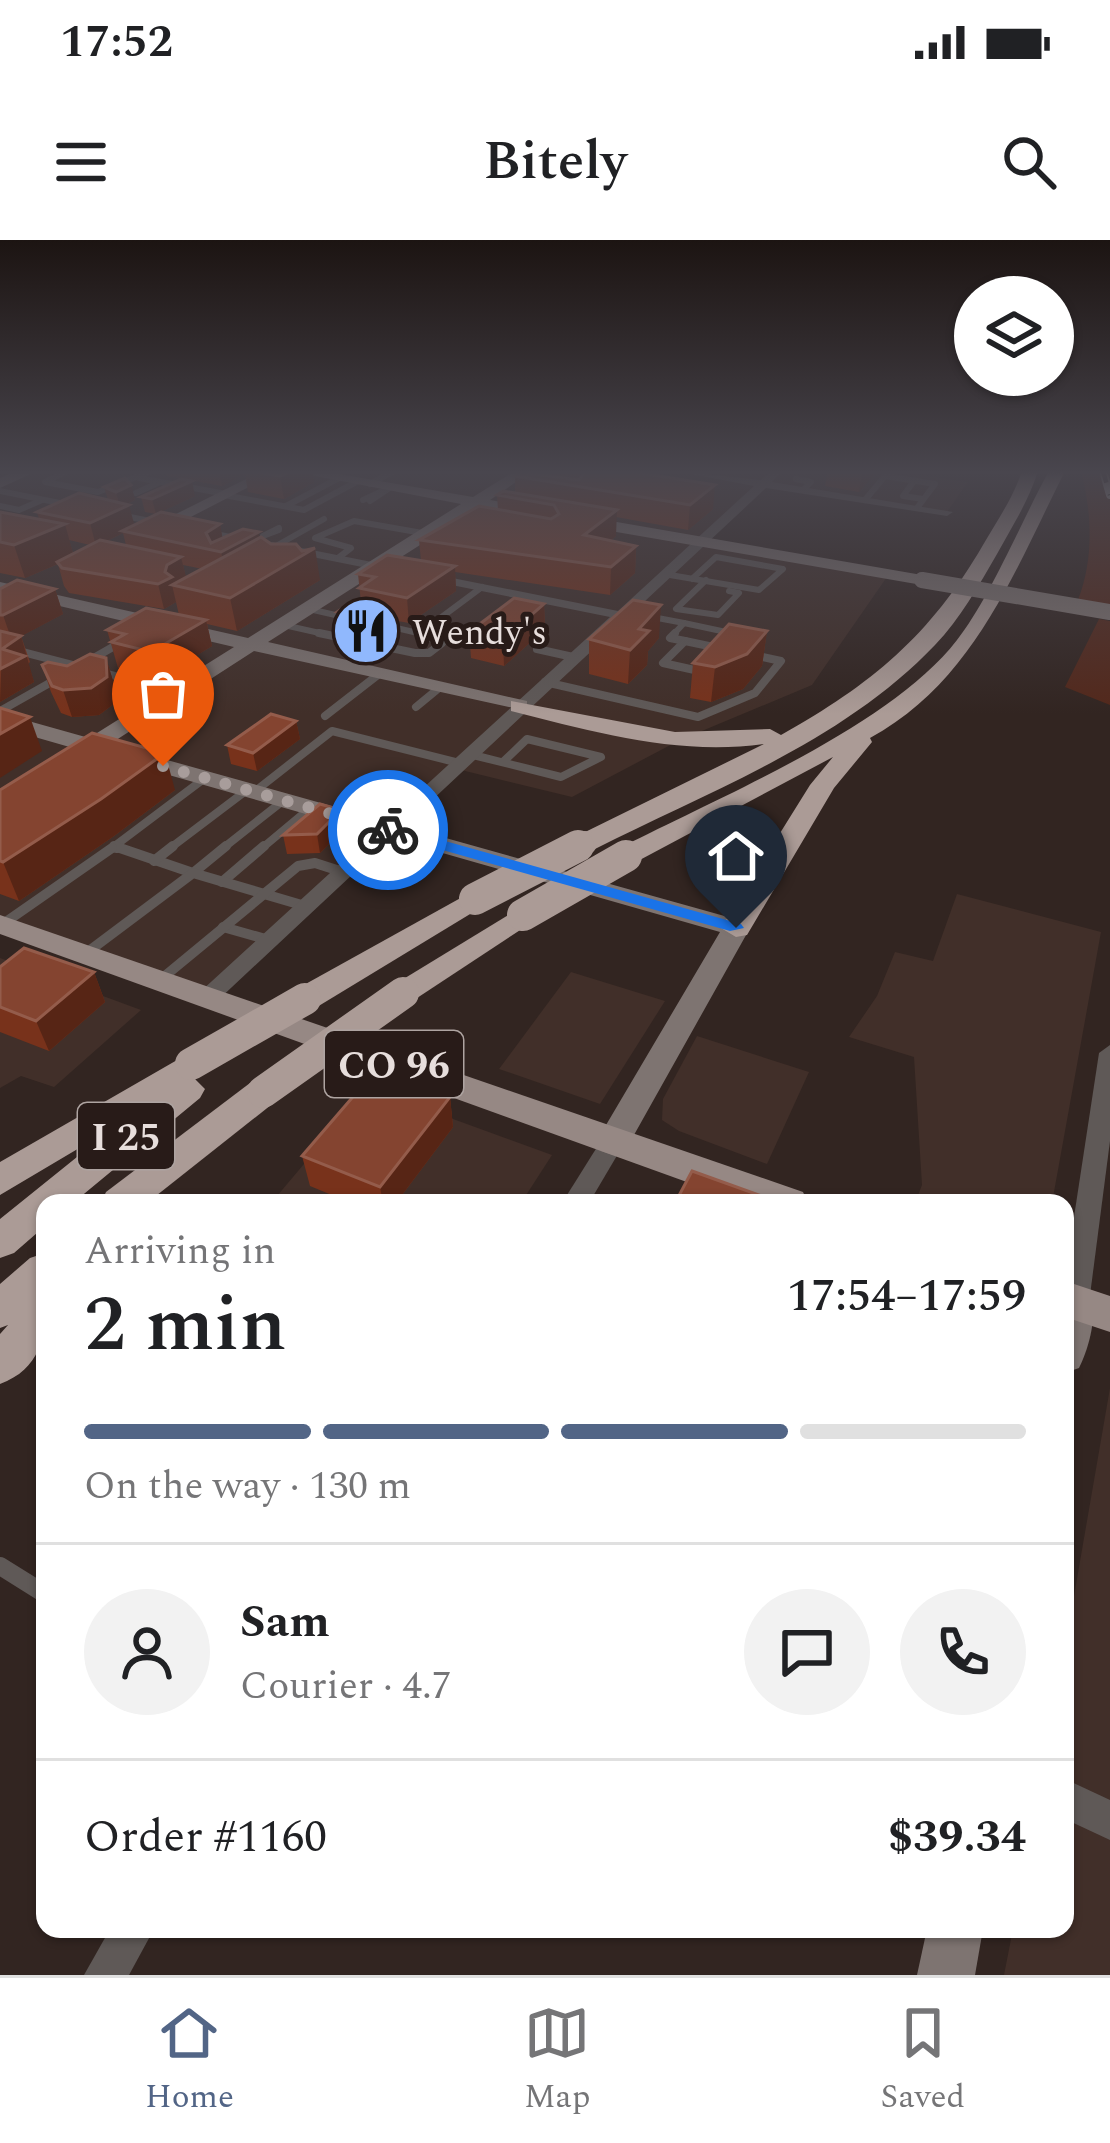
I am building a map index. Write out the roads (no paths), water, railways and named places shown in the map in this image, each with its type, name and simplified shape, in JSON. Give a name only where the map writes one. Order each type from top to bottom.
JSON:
[{"type":"highway","name":"I 25","points":[[55,1194],[200,1068],[346,973],[475,899],[846,706],[929,640],[987,552]]},
{"type":"highway","name":"I 25","points":[[133,1194],[263,1092],[523,915],[870,728],[937,675],[968,640],[1014,552]]},
{"type":"highway","points":[[519,706],[649,736],[706,743],[769,737],[846,706]]},
{"type":"highway","points":[[736,928],[823,785],[870,728]]},
{"type":"highway","points":[[0,1180],[200,1068]]},
{"type":"highway","points":[[163,1194],[263,1092]]},
{"type":"highway","name":"I 25","points":[[0,1242],[36,1211]]},
{"type":"highway","points":[[0,1310],[36,1278]]},
{"type":"highway","points":[[0,1365],[36,1323]]},
{"type":"main road","name":"CO 96","points":[[1,925],[763,1194]]},
{"type":"street","points":[[310,552],[482,587],[625,609]]},
{"type":"street","points":[[58,768],[402,552]]},
{"type":"street","points":[[208,997],[689,552]]},
{"type":"street","points":[[758,552],[1110,612]]},
{"type":"street","points":[[0,604],[61,574]]},
{"type":"street","points":[[0,586],[163,619],[519,706]]},
{"type":"street","points":[[0,720],[736,928],[581,1194]]},
{"type":"street","points":[[1083,1306],[1110,1053]]},
{"type":"street","points":[[1074,1803],[1110,1821]]},
{"type":"street","points":[[105,1975],[128,1938]]},
{"type":"street","points":[[946,1975],[953,1938]]},
{"type":"lane","points":[[268,560],[270,552]]},
{"type":"lane","points":[[322,566],[345,552]]},
{"type":"lane","points":[[676,608],[703,583],[764,589],[783,569],[716,556],[692,579]]},
{"type":"lane","points":[[724,584],[746,562]]},
{"type":"lane","points":[[625,609],[676,608],[718,614],[740,593],[664,574]]},
{"type":"lane","points":[[435,622],[482,587]]},
{"type":"lane","points":[[284,625],[422,654],[442,643],[430,635],[309,609]]},
{"type":"lane","points":[[625,609],[726,632],[699,670],[663,663],[685,641]]},
{"type":"lane","points":[[0,711],[163,619]]},
{"type":"lane","points":[[544,682],[698,717],[755,693],[781,661],[670,638],[684,623]]},
{"type":"lane","points":[[0,646],[177,692]]},
{"type":"lane","points":[[537,649],[573,657]]},
{"type":"lane","points":[[325,716],[379,674]]},
{"type":"lane","points":[[416,707],[439,688]]},
{"type":"lane","points":[[154,861],[332,731],[561,777],[601,757],[527,740],[503,763]]},
{"type":"lane","points":[[1,925],[205,778]]},
{"type":"lane","points":[[85,954],[284,800]]},
{"type":"lane","points":[[223,882],[310,808]]},
{"type":"lane","points":[[112,848],[305,907]]},
{"type":"lane","points":[[160,980],[305,864],[343,872]]},
{"type":"lane","points":[[223,927],[268,940]]},
{"type":"lane","points":[[0,1566],[36,1588]]},
{"type":"place","name":"Wendy's","points":[[366,631]]}]
